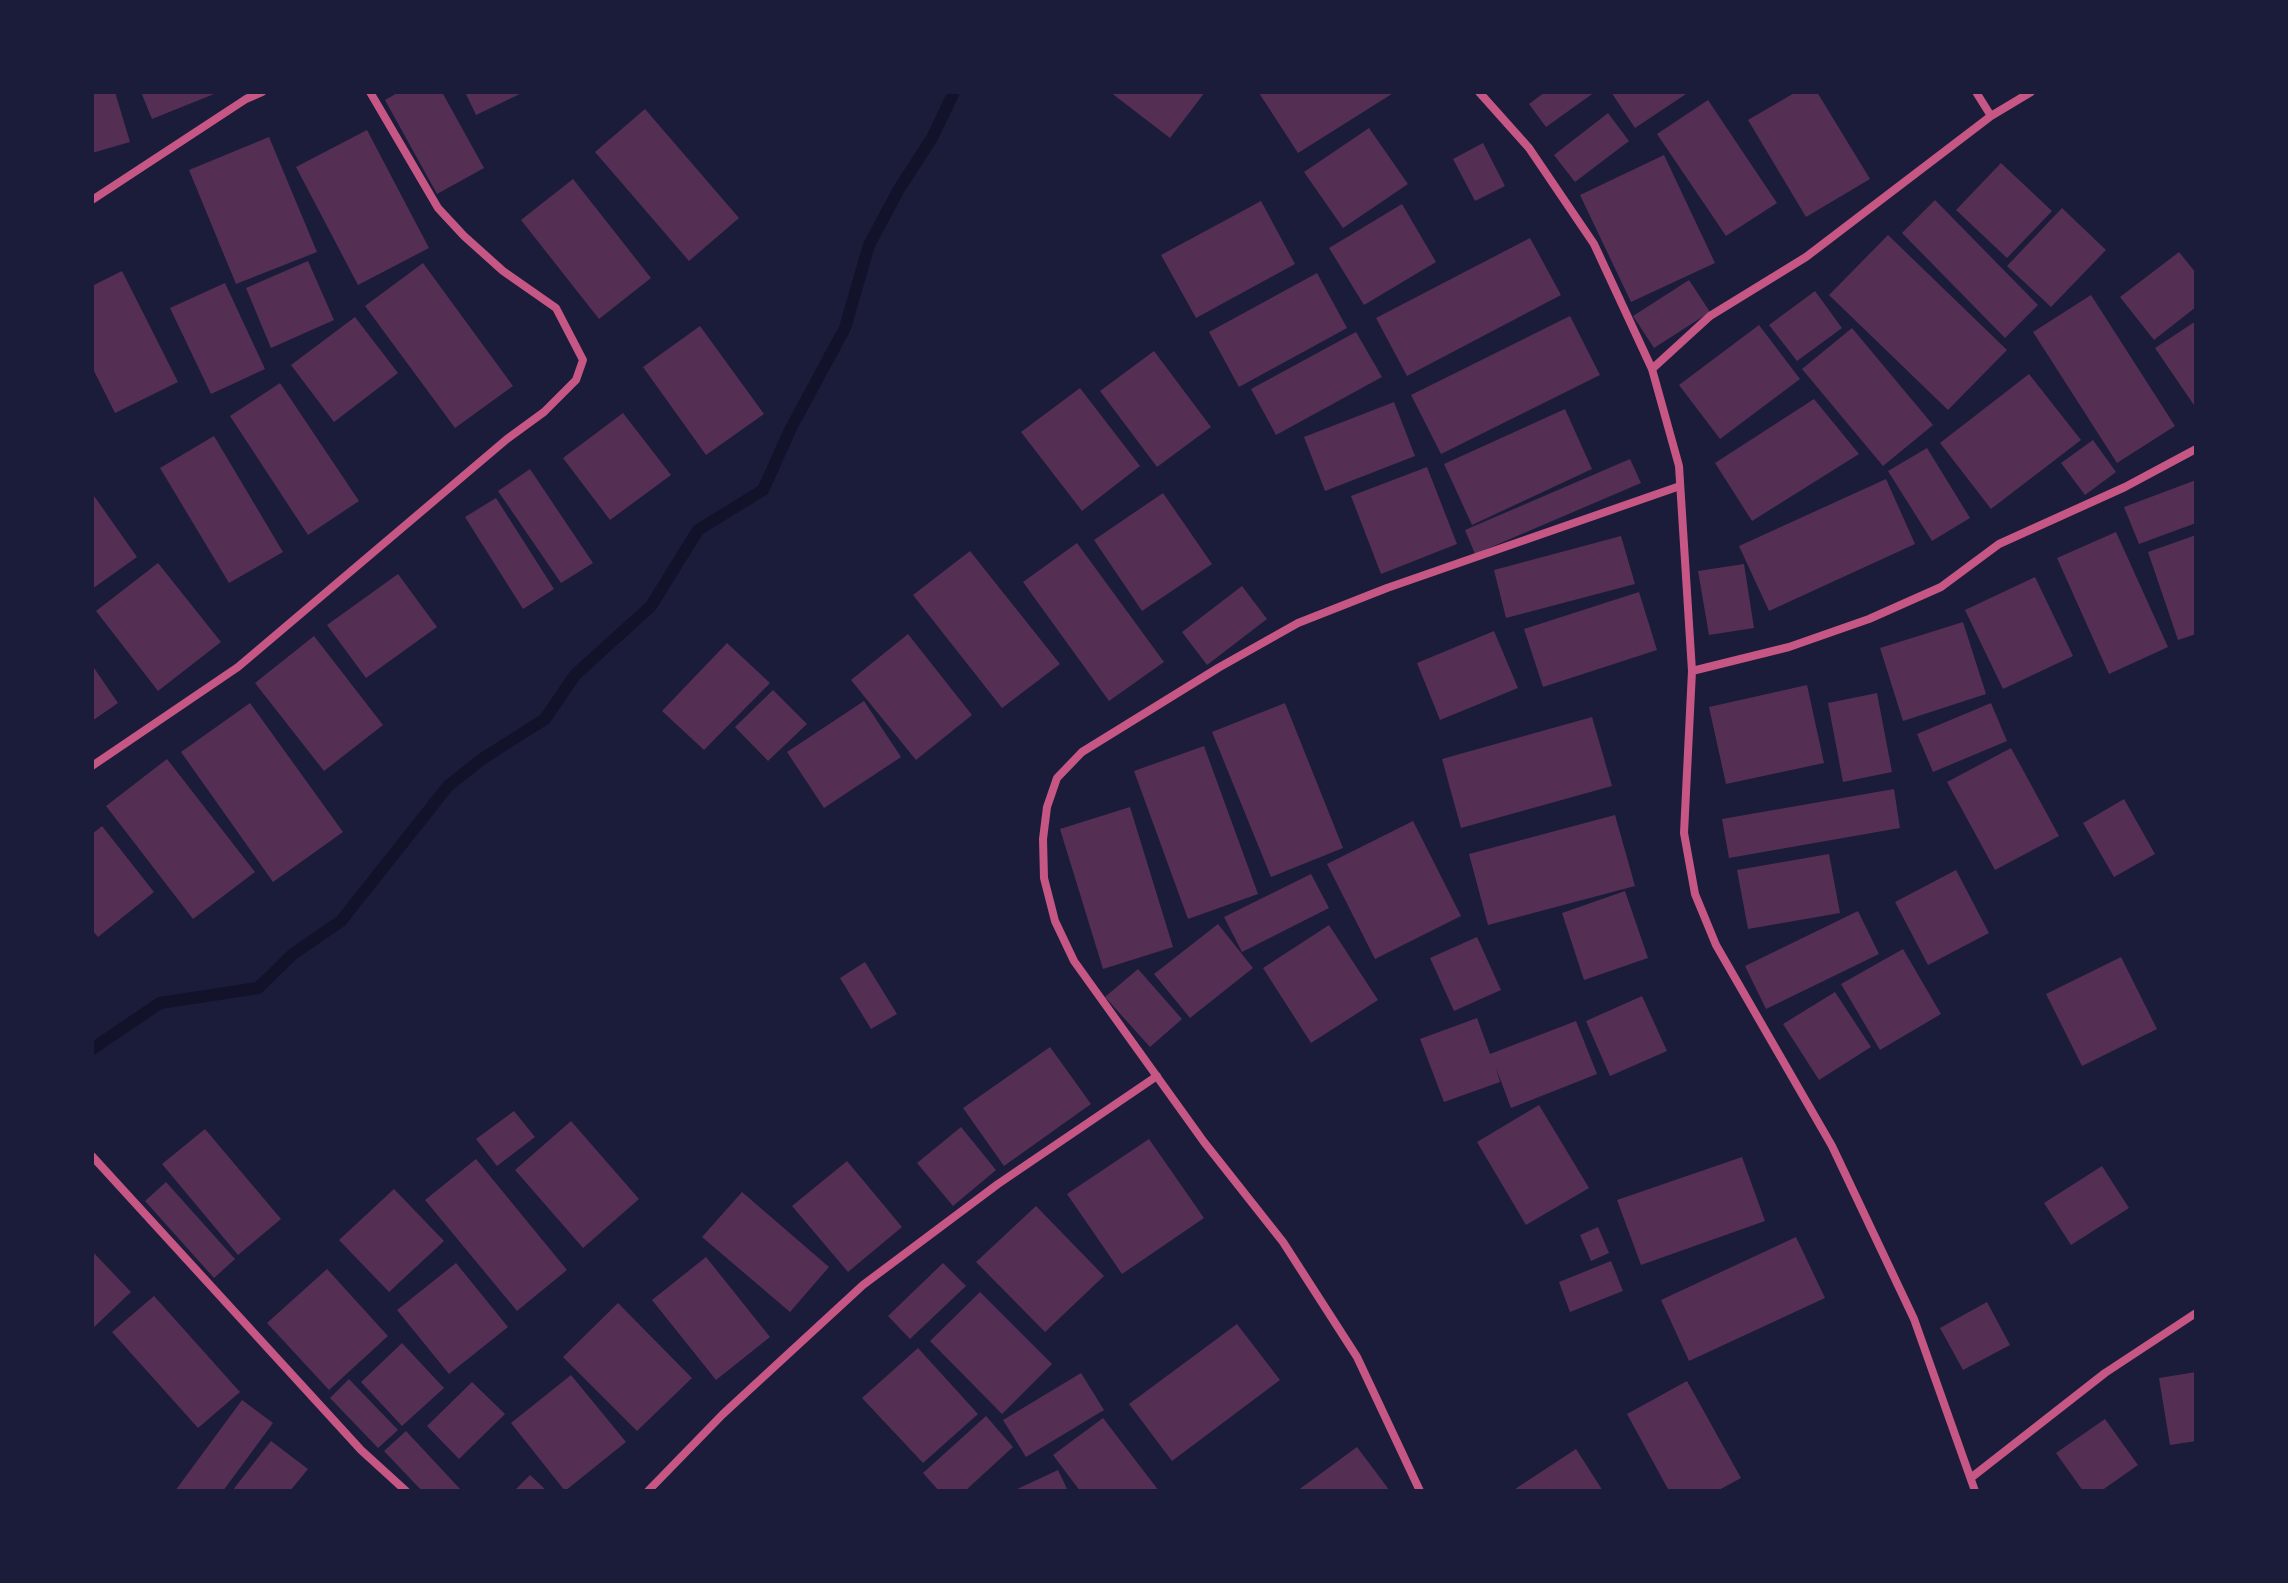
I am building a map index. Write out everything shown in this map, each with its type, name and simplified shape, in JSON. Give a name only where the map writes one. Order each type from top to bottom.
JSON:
[{"type":"street","points":[[92,200],[233,107],[262,92]]},
{"type":"street","points":[[92,766],[238,667],[507,439],[544,412],[576,380],[583,360],[556,308],[503,271],[438,208],[370,92]]},
{"type":"street","points":[[1479,92],[1529,148],[1594,244],[1652,369],[1679,466],[1692,671],[1684,833],[1695,894],[1716,945],[1832,1146],[1914,1319],[1975,1491]]},
{"type":"street","points":[[1976,92],[1991,116]]},
{"type":"street","points":[[1652,369],[1710,316],[1806,257],[1991,116],[2031,92]]},
{"type":"street","points":[[1692,671],[1789,647],[1869,619],[1941,587],[1999,544],[2125,487],[2196,449]]},
{"type":"street","points":[[1420,1491],[1357,1357],[1283,1242],[1074,961],[1055,921],[1044,878],[1043,839],[1047,807],[1057,778],[1082,752],[1298,623],[1387,588],[1680,486]]},
{"type":"street","points":[[648,1491],[723,1414],[863,1285],[998,1184],[1157,1076]]},
{"type":"street","points":[[92,1156],[361,1450],[406,1491]]},
{"type":"street","points":[[1972,1477],[2105,1373],[2196,1313]]},
{"type":"building","points":[[92,92],[115,92],[130,142],[92,153]]},
{"type":"building","points":[[141,92],[219,92],[152,119]]},
{"type":"building","points":[[399,92],[442,92],[484,168],[437,194],[385,100]]},
{"type":"building","points":[[465,92],[524,92],[476,115]]},
{"type":"building","points":[[1110,92],[1205,92],[1170,138]]},
{"type":"building","points":[[1260,92],[1395,92],[1298,153]]},
{"type":"building","points":[[1545,92],[1595,92],[1546,127],[1529,104]]},
{"type":"building","points":[[1611,92],[1689,92],[1635,128]]},
{"type":"building","points":[[1796,92],[1817,92],[1870,179],[1806,217],[1748,120]]},
{"type":"building","points":[[1708,100],[1777,203],[1726,236],[1657,134]]},
{"type":"building","points":[[645,109],[739,218],[689,261],[595,152]]},
{"type":"building","points":[[1608,113],[1629,141],[1575,182],[1554,155]]},
{"type":"building","points":[[1369,128],[1408,184],[1343,228],[1304,172]]},
{"type":"building","points":[[367,130],[429,248],[358,285],[296,167]]},
{"type":"building","points":[[269,137],[317,252],[236,284],[189,170]]},
{"type":"building","points":[[1483,143],[1505,186],[1475,201],[1453,159]]},
{"type":"building","points":[[1664,155],[1715,263],[1631,302],[1580,195]]},
{"type":"building","points":[[2001,163],[2052,211],[2007,258],[1956,210]]},
{"type":"building","points":[[573,179],[651,278],[599,319],[521,220]]},
{"type":"building","points":[[1935,200],[2038,305],[2005,338],[1902,233]]},
{"type":"building","points":[[1261,201],[1295,264],[1196,318],[1161,255]]},
{"type":"building","points":[[1402,204],[1436,262],[1364,305],[1329,248]]},
{"type":"building","points":[[2062,208],[2106,250],[2051,307],[2007,266]]},
{"type":"building","points":[[1888,235],[2007,350],[1948,410],[1829,295]]},
{"type":"building","points":[[1530,238],[1561,295],[1407,376],[1376,318]]},
{"type":"building","points":[[2179,252],[2196,273],[2196,307],[2154,340],[2120,297]]},
{"type":"building","points":[[308,261],[334,320],[271,348],[246,288]]},
{"type":"building","points":[[423,263],[513,386],[455,428],[365,306]]},
{"type":"building","points":[[122,271],[178,382],[115,413],[92,367],[92,286]]},
{"type":"building","points":[[1317,273],[1347,328],[1239,387],[1209,332]]},
{"type":"building","points":[[1689,280],[1710,312],[1654,348],[1633,316]]},
{"type":"building","points":[[225,283],[265,369],[211,394],[170,308]]},
{"type":"building","points":[[1815,291],[1842,328],[1797,361],[1769,325]]},
{"type":"building","points":[[2091,295],[2175,426],[2117,463],[2033,332]]},
{"type":"building","points":[[1570,316],[1600,375],[1441,454],[1411,395]]},
{"type":"building","points":[[355,317],[398,373],[334,422],[291,365]]},
{"type":"building","points":[[2196,321],[2196,408],[2155,348]]},
{"type":"building","points":[[1759,325],[1800,379],[1720,439],[1679,385]]},
{"type":"building","points":[[700,326],[764,414],[706,455],[643,367]]},
{"type":"building","points":[[1852,328],[1933,425],[1883,466],[1802,369]]},
{"type":"building","points":[[1356,332],[1382,377],[1276,435],[1251,389]]},
{"type":"building","points":[[1154,351],[1211,427],[1157,467],[1100,391]]},
{"type":"building","points":[[2029,374],[2081,440],[1991,509],[1940,443]]},
{"type":"building","points":[[280,383],[359,501],[308,535],[230,416]]},
{"type":"building","points":[[1080,388],[1140,466],[1082,511],[1021,432]]},
{"type":"building","points":[[1814,399],[1859,454],[1752,521],[1715,463]]},
{"type":"building","points":[[1394,402],[1415,456],[1325,491],[1304,437]]},
{"type":"building","points":[[1565,409],[1592,469],[1472,525],[1444,464]]},
{"type":"building","points":[[623,413],[671,475],[610,520],[563,458]]},
{"type":"building","points":[[214,436],[283,552],[229,583],[160,468]]},
{"type":"building","points":[[2093,440],[2116,472],[2085,495],[2061,463]]},
{"type":"building","points":[[1927,448],[1970,518],[1932,541],[1888,471]]},
{"type":"building","points":[[1630,459],[1641,483],[1475,554],[1465,530]]},
{"type":"building","points":[[1427,467],[1457,544],[1381,574],[1351,496]]},
{"type":"building","points":[[530,469],[593,563],[561,583],[498,491]]},
{"type":"building","points":[[1886,479],[1915,544],[1769,611],[1739,546]]},
{"type":"building","points":[[2196,480],[2196,523],[2139,544],[2124,507]]},
{"type":"building","points":[[92,493],[137,557],[92,589]]},
{"type":"building","points":[[1163,493],[1212,564],[1142,611],[1094,540]]},
{"type":"building","points":[[496,498],[554,589],[523,609],[465,517]]},
{"type":"building","points":[[2116,532],[2168,647],[2109,674],[2057,558]]},
{"type":"building","points":[[2196,535],[2196,634],[2178,640],[2148,552]]},
{"type":"building","points":[[1621,536],[1635,584],[1506,618],[1494,570]]},
{"type":"building","points":[[1077,543],[1164,662],[1109,701],[1023,582]]},
{"type":"building","points":[[970,551],[1060,664],[1002,708],[913,595]]},
{"type":"building","points":[[158,563],[221,642],[158,691],[96,611]]},
{"type":"building","points":[[1744,564],[1754,628],[1709,635],[1698,571]]},
{"type":"building","points":[[398,574],[437,627],[366,678],[327,625]]},
{"type":"building","points":[[2035,577],[2073,656],[2003,689],[1965,610]]},
{"type":"building","points":[[1242,586],[1267,619],[1207,665],[1182,632]]},
{"type":"building","points":[[1639,592],[1657,650],[1543,687],[1524,629]]},
{"type":"building","points":[[1963,622],[1986,694],[1903,721],[1880,648]]},
{"type":"building","points":[[1494,631],[1518,688],[1440,720],[1417,663]]},
{"type":"building","points":[[908,634],[972,715],[916,760],[851,680]]},
{"type":"building","points":[[314,636],[383,725],[324,771],[255,683]]},
{"type":"building","points":[[727,643],[770,683],[704,750],[662,711]]},
{"type":"building","points":[[92,665],[118,703],[92,721]]},
{"type":"building","points":[[1807,685],[1824,763],[1726,784],[1709,707]]},
{"type":"building","points":[[773,690],[807,724],[768,761],[735,727]]},
{"type":"building","points":[[1877,693],[1892,772],[1843,782],[1828,703]]},
{"type":"building","points":[[864,701],[901,757],[824,808],[787,752]]},
{"type":"building","points":[[250,703],[343,832],[273,882],[181,752]]},
{"type":"building","points":[[1285,703],[1343,848],[1271,877],[1212,732]]},
{"type":"building","points":[[1991,703],[2007,741],[1933,772],[1917,734]]},
{"type":"building","points":[[1592,717],[1612,786],[1461,828],[1442,759]]},
{"type":"building","points":[[1204,746],[1258,894],[1188,919],[1134,771]]},
{"type":"building","points":[[2011,748],[2059,836],[1995,870],[1947,782]]},
{"type":"building","points":[[167,759],[255,872],[193,919],[106,806]]},
{"type":"building","points":[[1894,789],[1900,828],[1729,858],[1722,819]]},
{"type":"building","points":[[2124,799],[2155,854],[2114,877],[2083,823]]},
{"type":"building","points":[[1130,807],[1173,947],[1103,969],[1060,829]]},
{"type":"building","points":[[1615,815],[1635,886],[1488,925],[1469,854]]},
{"type":"building","points":[[1413,821],[1461,916],[1375,959],[1327,864]]},
{"type":"building","points":[[102,826],[154,892],[98,937],[92,930],[92,834]]},
{"type":"building","points":[[1829,854],[1840,913],[1748,929],[1737,870]]},
{"type":"building","points":[[1956,870],[1989,933],[1928,965],[1895,902]]},
{"type":"building","points":[[1311,874],[1329,908],[1242,952],[1224,917]]},
{"type":"building","points":[[1625,891],[1648,958],[1584,980],[1562,913]]},
{"type":"building","points":[[1858,911],[1879,954],[1766,1009],[1745,966]]},
{"type":"building","points":[[1218,924],[1253,968],[1190,1018],[1154,974]]},
{"type":"building","points":[[1329,925],[1378,1000],[1311,1043],[1263,968]]},
{"type":"building","points":[[1477,937],[1501,990],[1454,1011],[1430,958]]},
{"type":"building","points":[[1903,949],[1941,1014],[1880,1050],[1841,984]]},
{"type":"building","points":[[2121,957],[2157,1029],[2082,1066],[2046,994]]},
{"type":"building","points":[[865,962],[897,1014],[871,1029],[840,978]]},
{"type":"building","points":[[1138,969],[1182,1019],[1150,1047],[1105,997]]},
{"type":"building","points":[[1835,992],[1871,1047],[1819,1080],[1783,1024]]},
{"type":"building","points":[[1642,996],[1667,1051],[1610,1076],[1586,1021]]},
{"type":"building","points":[[1477,1018],[1490,1054],[1576,1021],[1597,1074],[1511,1108],[1496,1068],[1500,1082],[1444,1102],[1420,1039]]},
{"type":"building","points":[[1050,1047],[1091,1104],[1004,1166],[963,1108]]},
{"type":"building","points":[[1539,1105],[1589,1188],[1526,1225],[1477,1142]]},
{"type":"building","points":[[514,1111],[535,1137],[497,1166],[476,1139]]},
{"type":"building","points":[[571,1121],[639,1199],[583,1248],[515,1170]]},
{"type":"building","points":[[961,1127],[996,1170],[953,1206],[917,1163]]},
{"type":"building","points":[[205,1129],[281,1219],[238,1255],[162,1164]]},
{"type":"building","points":[[1149,1139],[1204,1218],[1122,1274],[1067,1194]]},
{"type":"building","points":[[1742,1157],[1765,1221],[1641,1265],[1617,1200]]},
{"type":"building","points":[[476,1159],[567,1270],[517,1311],[425,1200]]},
{"type":"building","points":[[847,1161],[902,1227],[848,1272],[792,1206]]},
{"type":"building","points":[[2102,1166],[2129,1208],[2071,1245],[2044,1203]]},
{"type":"building","points":[[166,1182],[235,1259],[214,1278],[145,1201]]},
{"type":"building","points":[[394,1189],[444,1241],[389,1292],[339,1240]]},
{"type":"building","points":[[742,1192],[829,1267],[790,1312],[702,1237]]},
{"type":"building","points":[[1036,1206],[1104,1276],[1045,1332],[976,1262]]},
{"type":"building","points":[[1598,1227],[1609,1253],[1591,1261],[1580,1235]]},
{"type":"building","points":[[1796,1237],[1825,1298],[1689,1361],[1661,1300]]},
{"type":"building","points":[[92,1251],[131,1292],[92,1329]]},
{"type":"building","points":[[706,1257],[770,1337],[716,1380],[652,1300]]},
{"type":"building","points":[[1611,1261],[1623,1291],[1570,1312],[1559,1282]]},
{"type":"building","points":[[456,1263],[508,1327],[449,1374],[397,1310]]},
{"type":"building","points":[[943,1263],[966,1286],[910,1339],[888,1316]]},
{"type":"building","points":[[327,1269],[388,1336],[329,1390],[267,1323]]},
{"type":"building","points":[[980,1292],[1052,1364],[1002,1414],[930,1341]]},
{"type":"building","points":[[154,1296],[240,1392],[198,1428],[112,1332]]},
{"type":"building","points":[[1987,1302],[2010,1345],[1963,1370],[1940,1328]]},
{"type":"building","points":[[618,1303],[692,1378],[637,1431],[563,1357]]},
{"type":"building","points":[[1237,1324],[1280,1380],[1172,1461],[1129,1404]]},
{"type":"building","points":[[402,1343],[444,1388],[402,1426],[361,1382]]},
{"type":"building","points":[[918,1348],[978,1414],[923,1463],[862,1398]]},
{"type":"building","points":[[2196,1372],[2196,1441],[2170,1445],[2159,1378]]},
{"type":"building","points":[[1081,1373],[1104,1410],[1026,1457],[1003,1420]]},
{"type":"building","points":[[571,1375],[626,1442],[565,1491],[511,1423]]},
{"type":"building","points":[[349,1379],[398,1430],[378,1448],[330,1398]]},
{"type":"building","points":[[1687,1381],[1741,1478],[1717,1491],[1669,1491],[1627,1414]]},
{"type":"building","points":[[472,1382],[505,1414],[459,1459],[427,1426]]},
{"type":"building","points":[[242,1400],[273,1423],[223,1491],[175,1491]]},
{"type":"building","points":[[986,1416],[1013,1447],[965,1491],[939,1491],[923,1473]]},
{"type":"building","points":[[1103,1418],[1159,1491],[1080,1491],[1053,1455]]},
{"type":"building","points":[[2105,1419],[2138,1465],[2101,1491],[2083,1491],[2056,1453]]},
{"type":"building","points":[[406,1431],[462,1491],[422,1491],[384,1451]]},
{"type":"building","points":[[271,1441],[308,1469],[290,1491],[232,1491]]},
{"type":"building","points":[[1357,1447],[1390,1491],[1297,1491]]},
{"type":"building","points":[[1576,1449],[1603,1491],[1512,1491]]},
{"type":"building","points":[[1058,1470],[1068,1491],[1013,1491]]},
{"type":"building","points":[[530,1475],[547,1491],[514,1491]]},
{"type":"waterway","points":[[92,1049],[160,1003],[258,988],[293,954],[341,921],[448,786],[482,759],[545,719],[575,675],[651,606],[698,530],[763,490],[791,428],[845,328],[869,245],[899,189],[932,138],[954,92]]}]
